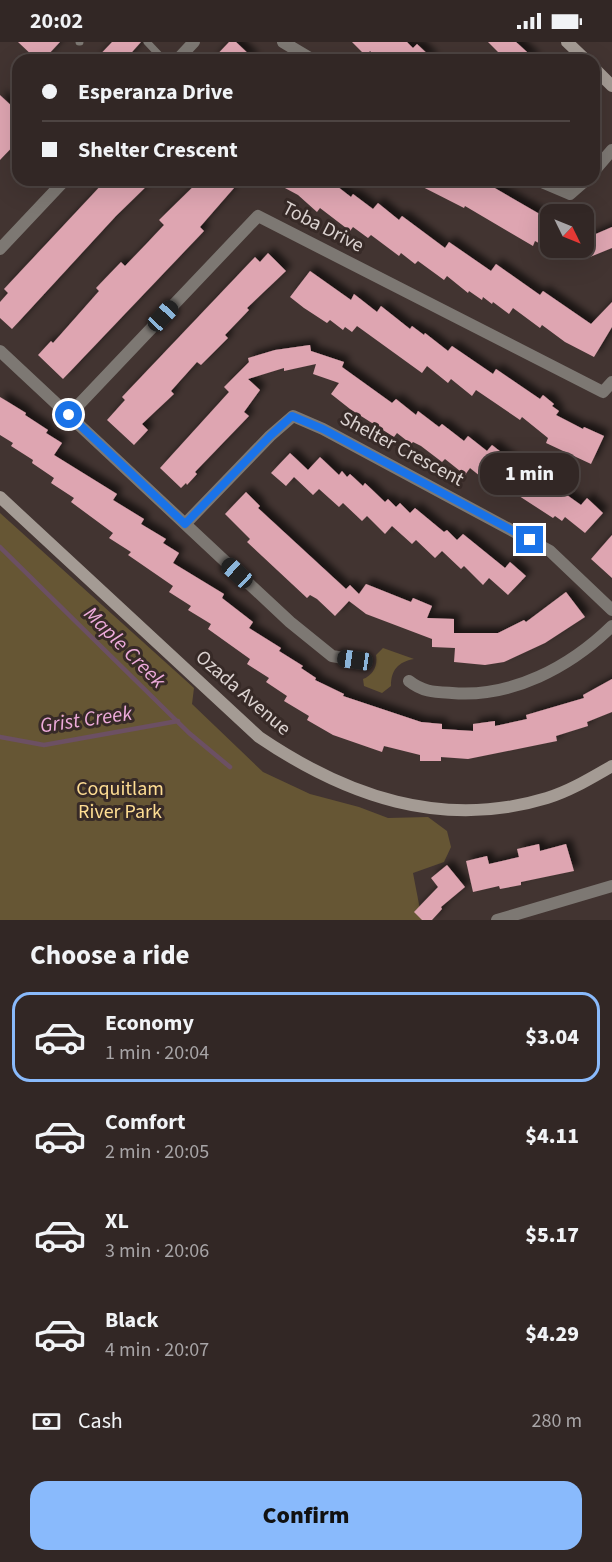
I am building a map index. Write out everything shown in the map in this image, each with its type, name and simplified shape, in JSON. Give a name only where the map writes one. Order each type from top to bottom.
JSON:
[{"type":"street","points":[[183,54],[194,42]]},
{"type":"street","points":[[284,42],[303,54]]},
{"type":"street","points":[[567,42],[580,54]]},
{"type":"street","points":[[600,74],[612,86]]},
{"type":"street","points":[[600,164],[612,150]]},
{"type":"street","points":[[0,249],[59,186]]},
{"type":"street","points":[[551,186],[570,194],[579,186]]},
{"type":"street","name":"Toba Drive","points":[[69,415],[258,216],[603,392],[612,382]]},
{"type":"street","points":[[0,351],[290,622],[332,656],[355,660]]},
{"type":"street","name":"Shelter Crescent","points":[[185,524],[292,416],[323,429],[550,551],[612,610]]},
{"type":"street","name":"Ozada Avenue","points":[[0,497],[259,737],[292,759],[326,777],[369,794],[436,811],[476,810],[510,807],[549,797],[612,766]]},
{"type":"street","points":[[409,681],[422,691],[464,694],[497,691],[534,680],[568,661],[595,643],[612,626]]},
{"type":"street","points":[[497,920],[612,886]]},
{"type":"lane","points":[[147,42],[158,54]]},
{"type":"green space","name":"Coquitlam River Park","points":[[0,513],[194,688],[192,704],[263,772],[310,794],[359,807],[388,818],[428,817],[447,831],[451,847],[444,862],[413,873],[422,920],[0,920]]},
{"type":"green space","points":[[383,648],[414,659],[396,668],[392,675],[391,686],[382,693],[364,686],[363,679],[374,670],[376,655]]},
{"type":"building","points":[[18,42],[60,42],[49,54],[31,54]]},
{"type":"building","points":[[112,42],[141,42],[130,54],[101,54]]},
{"type":"building","points":[[229,42],[236,42],[249,54],[218,54]]},
{"type":"building","points":[[352,42],[407,42],[413,48],[417,44],[428,54],[373,54],[370,51],[364,54]]},
{"type":"building","points":[[488,42],[516,42],[529,54],[500,54]]},
{"type":"building","points":[[0,95],[12,106],[12,147],[0,160]]},
{"type":"building","points":[[100,186],[147,186],[116,216],[12,329],[0,318],[0,302],[8,293],[4,289]]},
{"type":"building","points":[[194,186],[236,186],[200,227],[204,231],[63,379],[38,355],[51,341],[53,343],[99,291],[96,288],[121,262],[125,266],[164,225],[159,220]]},
{"type":"building","points":[[281,186],[337,186],[351,197],[353,194],[373,209],[378,203],[399,220],[402,216],[445,248],[449,242],[491,271],[496,264],[540,295],[543,291],[591,324],[612,302],[612,327],[594,357],[565,342],[542,325],[540,328],[513,308],[509,314],[493,302],[492,304],[483,297],[482,300],[469,291],[468,293],[447,276],[444,280],[418,261],[415,264],[401,253],[399,256],[371,235],[368,238],[353,227],[350,231],[320,208],[317,212],[298,195]]},
{"type":"building","points":[[421,186],[491,186],[540,214],[540,244],[535,241],[533,246],[465,206],[464,208]]},
{"type":"building","points":[[612,227],[612,248],[594,255],[594,235]]},
{"type":"building","points":[[268,253],[286,271],[247,308],[249,310],[225,335],[228,338],[201,365],[197,362],[171,391],[174,394],[142,424],[148,430],[134,445],[107,420],[125,400],[122,397],[255,257],[260,262]]},
{"type":"building","points":[[310,271],[351,300],[354,294],[377,312],[381,306],[410,329],[412,326],[424,335],[425,333],[448,351],[452,346],[493,374],[496,369],[540,399],[543,395],[559,411],[556,415],[583,429],[584,427],[604,436],[591,464],[546,443],[548,438],[522,417],[520,420],[476,390],[472,396],[451,379],[448,383],[427,366],[422,373],[357,326],[352,332],[345,327],[343,330],[330,320],[327,323],[304,308],[290,297]]},
{"type":"building","points":[[310,345],[311,351],[344,362],[342,367],[392,403],[396,399],[416,415],[418,411],[439,427],[442,424],[464,441],[468,436],[487,451],[492,445],[533,477],[536,473],[581,505],[587,498],[603,513],[585,533],[565,517],[562,521],[555,516],[553,518],[516,494],[514,496],[493,482],[491,485],[470,468],[465,475],[445,459],[442,462],[421,446],[413,442],[411,444],[397,433],[394,437],[350,409],[331,394],[339,383],[313,374],[316,364],[284,371],[284,368],[248,379],[260,390],[244,412],[249,416],[195,472],[197,474],[187,485],[186,483],[181,488],[160,468],[229,392],[224,387],[249,362],[248,358],[275,350]]},
{"type":"building","points":[[0,397],[26,413],[25,415],[48,430],[46,433],[62,443],[54,455],[117,494],[113,500],[144,519],[141,524],[166,539],[163,543],[179,553],[173,563],[224,594],[222,598],[253,622],[249,628],[281,648],[279,651],[303,666],[301,668],[316,678],[315,680],[344,694],[343,696],[421,722],[442,724],[442,729],[473,731],[473,724],[495,721],[495,726],[527,719],[526,715],[584,698],[583,695],[612,679],[612,712],[587,722],[588,726],[556,736],[557,741],[468,759],[441,757],[441,761],[420,761],[420,755],[384,746],[382,752],[333,735],[307,720],[309,716],[284,701],[287,696],[266,682],[269,678],[247,664],[250,659],[208,629],[211,624],[188,610],[191,606],[169,592],[173,586],[128,555],[131,552],[109,538],[113,533],[71,502],[74,498],[51,483],[54,478],[32,463],[33,460],[11,446],[13,443],[0,435]]},
{"type":"building","points":[[290,453],[308,470],[320,457],[339,475],[342,471],[347,477],[350,474],[363,486],[365,483],[385,502],[388,499],[396,507],[400,503],[410,513],[415,508],[444,532],[447,530],[457,540],[463,534],[505,568],[510,562],[526,576],[508,595],[489,578],[483,585],[464,566],[461,569],[442,551],[435,558],[416,540],[412,544],[392,526],[385,534],[367,516],[362,521],[343,503],[339,507],[319,489],[313,495],[294,477],[286,486],[271,473]]},
{"type":"building","points":[[246,492],[260,506],[258,508],[346,589],[350,585],[359,594],[366,584],[411,602],[413,598],[432,606],[427,618],[454,619],[454,633],[498,633],[524,620],[526,622],[566,592],[585,617],[545,643],[504,662],[485,665],[454,662],[455,648],[432,647],[432,639],[366,614],[349,601],[335,616],[317,599],[310,595],[307,598],[247,542],[250,539],[225,514]]},
{"type":"building","points":[[612,535],[612,578],[591,559]]},
{"type":"building","points":[[539,844],[540,851],[566,844],[574,871],[521,882],[521,885],[500,889],[499,886],[473,892],[466,861],[487,856],[489,864],[519,857],[517,849]]},
{"type":"building","points":[[447,865],[465,887],[441,907],[442,909],[432,920],[422,920],[414,912],[438,887],[431,878]]},
{"type":"waterway","name":"Maple Creek","points":[[0,547],[189,733],[230,767]]},
{"type":"waterway","name":"Grist Creek","points":[[0,737],[44,745],[178,721]]},
{"type":"route","points":[[69,415],[185,524],[292,416],[323,429],[530,540]]}]
